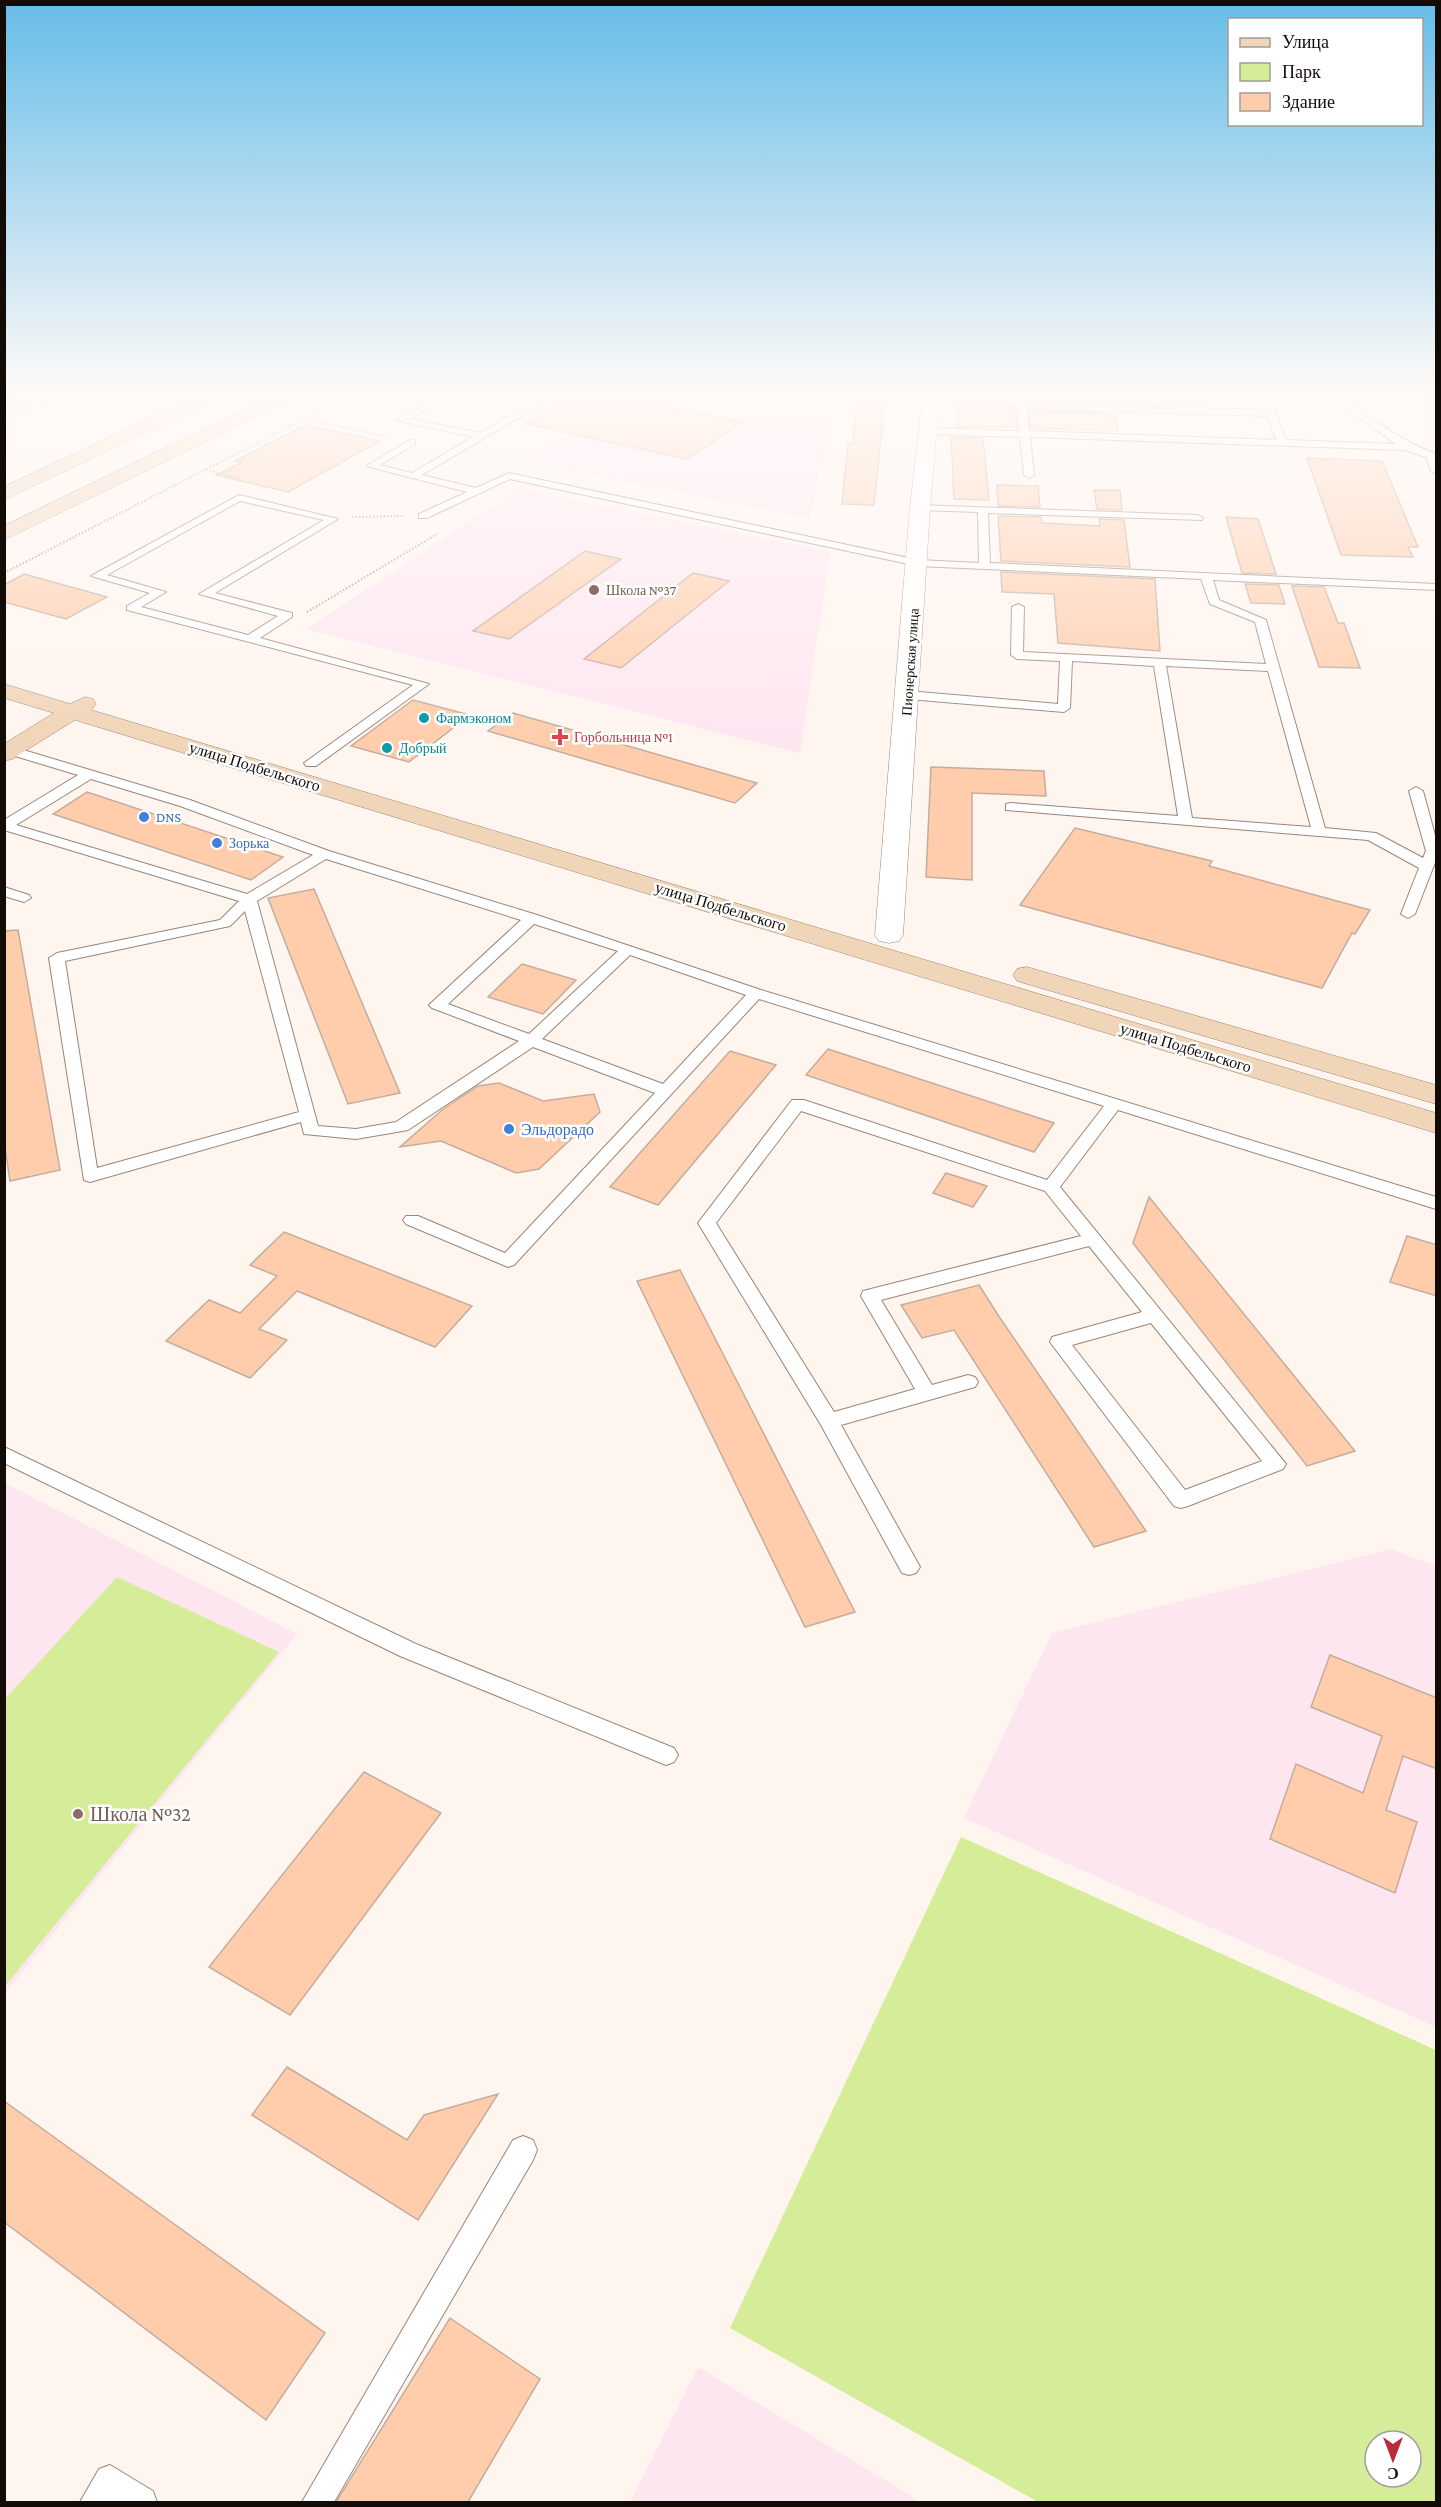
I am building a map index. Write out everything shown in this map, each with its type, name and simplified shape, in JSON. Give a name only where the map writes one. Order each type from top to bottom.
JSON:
[{"type":"main road","points":[[4,534],[61,506]]},
{"type":"main road","name":"улица Подбельского","points":[[4,672],[84,705],[1120,1015],[1437,1095]]},
{"type":"main road","name":"улица Подбельского","points":[[4,691],[84,705],[311,763],[889,935],[1437,1123]]},
{"type":"main road","points":[[7,752],[84,705]]},
{"type":"street","name":"Пионерская улица","points":[[889,935],[918,563],[920,507]]},
{"type":"lane","points":[[224,506],[97,576],[160,592],[131,608],[423,684],[311,763]]},
{"type":"lane","points":[[275,506],[333,519]]},
{"type":"lane","points":[[423,516],[445,506]]},
{"type":"lane","points":[[650,506],[918,563],[1437,587]]},
{"type":"lane","points":[[920,507],[1198,518]]},
{"type":"lane","points":[[983,509],[985,566]]},
{"type":"lane","points":[[288,615],[206,594],[333,519]]},
{"type":"lane","points":[[1206,577],[1214,602],[1260,621],[1319,832]]},
{"type":"lane","points":[[1018,607],[1017,655],[1274,668]]},
{"type":"lane","points":[[250,639],[288,615]]},
{"type":"lane","points":[[908,695],[1064,708],[1066,657]]},
{"type":"lane","points":[[1159,662],[1186,821]]},
{"type":"lane","points":[[7,752],[186,803],[324,854],[532,918],[756,993],[1437,1203]]},
{"type":"lane","points":[[89,774],[4,826],[249,899]]},
{"type":"lane","points":[[1408,914],[1433,851],[1416,791]]},
{"type":"lane","points":[[1011,807],[1371,836],[1427,866]]},
{"type":"lane","points":[[308,1115],[90,1176],[57,958],[225,923],[249,899],[324,854]]},
{"type":"lane","points":[[4,891],[24,898]]},
{"type":"lane","points":[[249,899],[308,1115],[310,1130],[335,1136],[385,1131],[402,1126],[532,1040],[628,949]]},
{"type":"lane","points":[[532,918],[437,1005],[666,1091]]},
{"type":"lane","points":[[412,1220],[508,1261],[756,993]]},
{"type":"lane","points":[[909,1567],[829,1421],[707,1222],[798,1104],[1051,1187],[1093,1239],[1276,1464],[1180,1500],[1059,1342],[1155,1315]]},
{"type":"lane","points":[[1051,1187],[1115,1104]]},
{"type":"lane","points":[[927,1393],[870,1296],[1093,1239]]},
{"type":"lane","points":[[829,1421],[968,1382]]},
{"type":"lane","points":[[4,1454],[408,1650],[666,1755]]},
{"type":"lane","points":[[317,2502],[523,2150]]},
{"type":"lane","points":[[95,2502],[110,2480],[142,2502]]},
{"type":"path","points":[[4,573],[135,506]]},
{"type":"path","points":[[288,615],[302,616],[455,523],[423,516],[364,516],[333,519]]},
{"type":"shaded area","name":"Школа №37","points":[[493,506],[603,506],[830,552],[800,753],[306,629]]},
{"type":"shaded area","points":[[747,506],[813,506],[810,519]]},
{"type":"shaded area","name":"Школа №32","points":[[5,1483],[297,1634],[5,1993]]},
{"type":"shaded area","points":[[1391,1549],[1436,1566],[1436,2027],[964,1818],[1052,1633]]},
{"type":"shaded area","points":[[698,2367],[921,2502],[630,2502]]},
{"type":"green space","name":"Школа №32","points":[[117,1577],[279,1652],[5,1986],[5,1699]]},
{"type":"green space","points":[[961,1837],[1436,2050],[1436,2502],[1038,2502],[730,2328]]},
{"type":"building","points":[[1097,506],[1122,506],[1122,510],[1097,509]]},
{"type":"building","points":[[1324,506],[1401,506],[1418,547],[1408,547],[1413,557],[1341,555]]},
{"type":"building","points":[[998,516],[1041,517],[1042,523],[1100,526],[1099,519],[1124,520],[1130,567],[1001,561]]},
{"type":"building","points":[[1226,517],[1258,519],[1276,574],[1242,573]]},
{"type":"building","points":[[585,551],[621,559],[509,639],[473,631]]},
{"type":"building","points":[[1001,572],[1155,579],[1160,651],[1058,643],[1054,594],[1002,592]]},
{"type":"building","points":[[693,573],[729,581],[621,668],[584,659]]},
{"type":"building","points":[[24,574],[107,597],[66,619],[4,602],[4,585]]},
{"type":"building","points":[[1245,584],[1279,585],[1285,604],[1251,603]]},
{"type":"building","points":[[1292,586],[1324,587],[1338,623],[1344,623],[1360,668],[1319,667]]},
{"type":"building","points":[[413,700],[470,715],[409,762],[351,746]]},
{"type":"building","points":[[513,713],[757,783],[735,803],[488,731]]},
{"type":"building","points":[[931,767],[1044,771],[1046,796],[972,793],[972,880],[926,877]]},
{"type":"building","points":[[87,792],[283,857],[251,880],[53,814]]},
{"type":"building","points":[[1075,828],[1212,861],[1209,866],[1370,910],[1355,934],[1352,933],[1322,988],[1020,905]]},
{"type":"building","points":[[314,889],[400,1093],[348,1104],[268,898]]},
{"type":"building","points":[[18,930],[60,1170],[10,1181],[4,1141],[4,931]]},
{"type":"building","points":[[522,964],[576,980],[543,1014],[488,997]]},
{"type":"building","points":[[828,1049],[1054,1123],[1034,1152],[806,1075]]},
{"type":"building","points":[[730,1051],[776,1065],[658,1205],[610,1187]]},
{"type":"building","name":"Эльдорадо","points":[[499,1083],[543,1101],[594,1094],[600,1112],[539,1169],[516,1173],[441,1141],[400,1147],[442,1110],[478,1086]]},
{"type":"building","points":[[946,1173],[987,1186],[973,1207],[933,1193]]},
{"type":"building","points":[[1149,1197],[1355,1451],[1307,1466],[1133,1243]]},
{"type":"building","points":[[284,1232],[472,1306],[435,1347],[297,1291],[259,1329],[287,1340],[250,1378],[166,1341],[209,1300],[240,1313],[277,1276],[250,1265]]},
{"type":"building","points":[[1407,1236],[1437,1245],[1437,1296],[1390,1282]]},
{"type":"building","points":[[680,1270],[855,1612],[805,1627],[637,1281]]},
{"type":"building","points":[[979,1285],[1146,1531],[1094,1547],[954,1330],[922,1338],[901,1305]]},
{"type":"building","points":[[1330,1655],[1437,1698],[1437,1769],[1403,1756],[1386,1810],[1417,1822],[1395,1893],[1270,1839],[1296,1764],[1363,1793],[1382,1736],[1311,1707]]},
{"type":"building","points":[[364,1772],[441,1813],[290,2015],[209,1967]]},
{"type":"building","points":[[287,2067],[407,2140],[424,2115],[498,2094],[418,2220],[252,2115]]},
{"type":"building","points":[[4,2101],[325,2333],[266,2420],[4,2222]]},
{"type":"building","points":[[450,2318],[540,2379],[468,2502],[336,2502]]},
{"type":"place","name":"Школа №37","points":[[594,590]]},
{"type":"place","name":"Фармэконом","points":[[424,718]]},
{"type":"place","name":"Горбольница №1","points":[[560,737]]},
{"type":"place","name":"Добрый","points":[[387,748]]},
{"type":"place","name":"DNS","points":[[144,817]]},
{"type":"place","name":"Зорька","points":[[217,843]]},
{"type":"place","name":"Эльдорадо","points":[[509,1129]]},
{"type":"place","name":"Школа №32","points":[[78,1814]]}]
